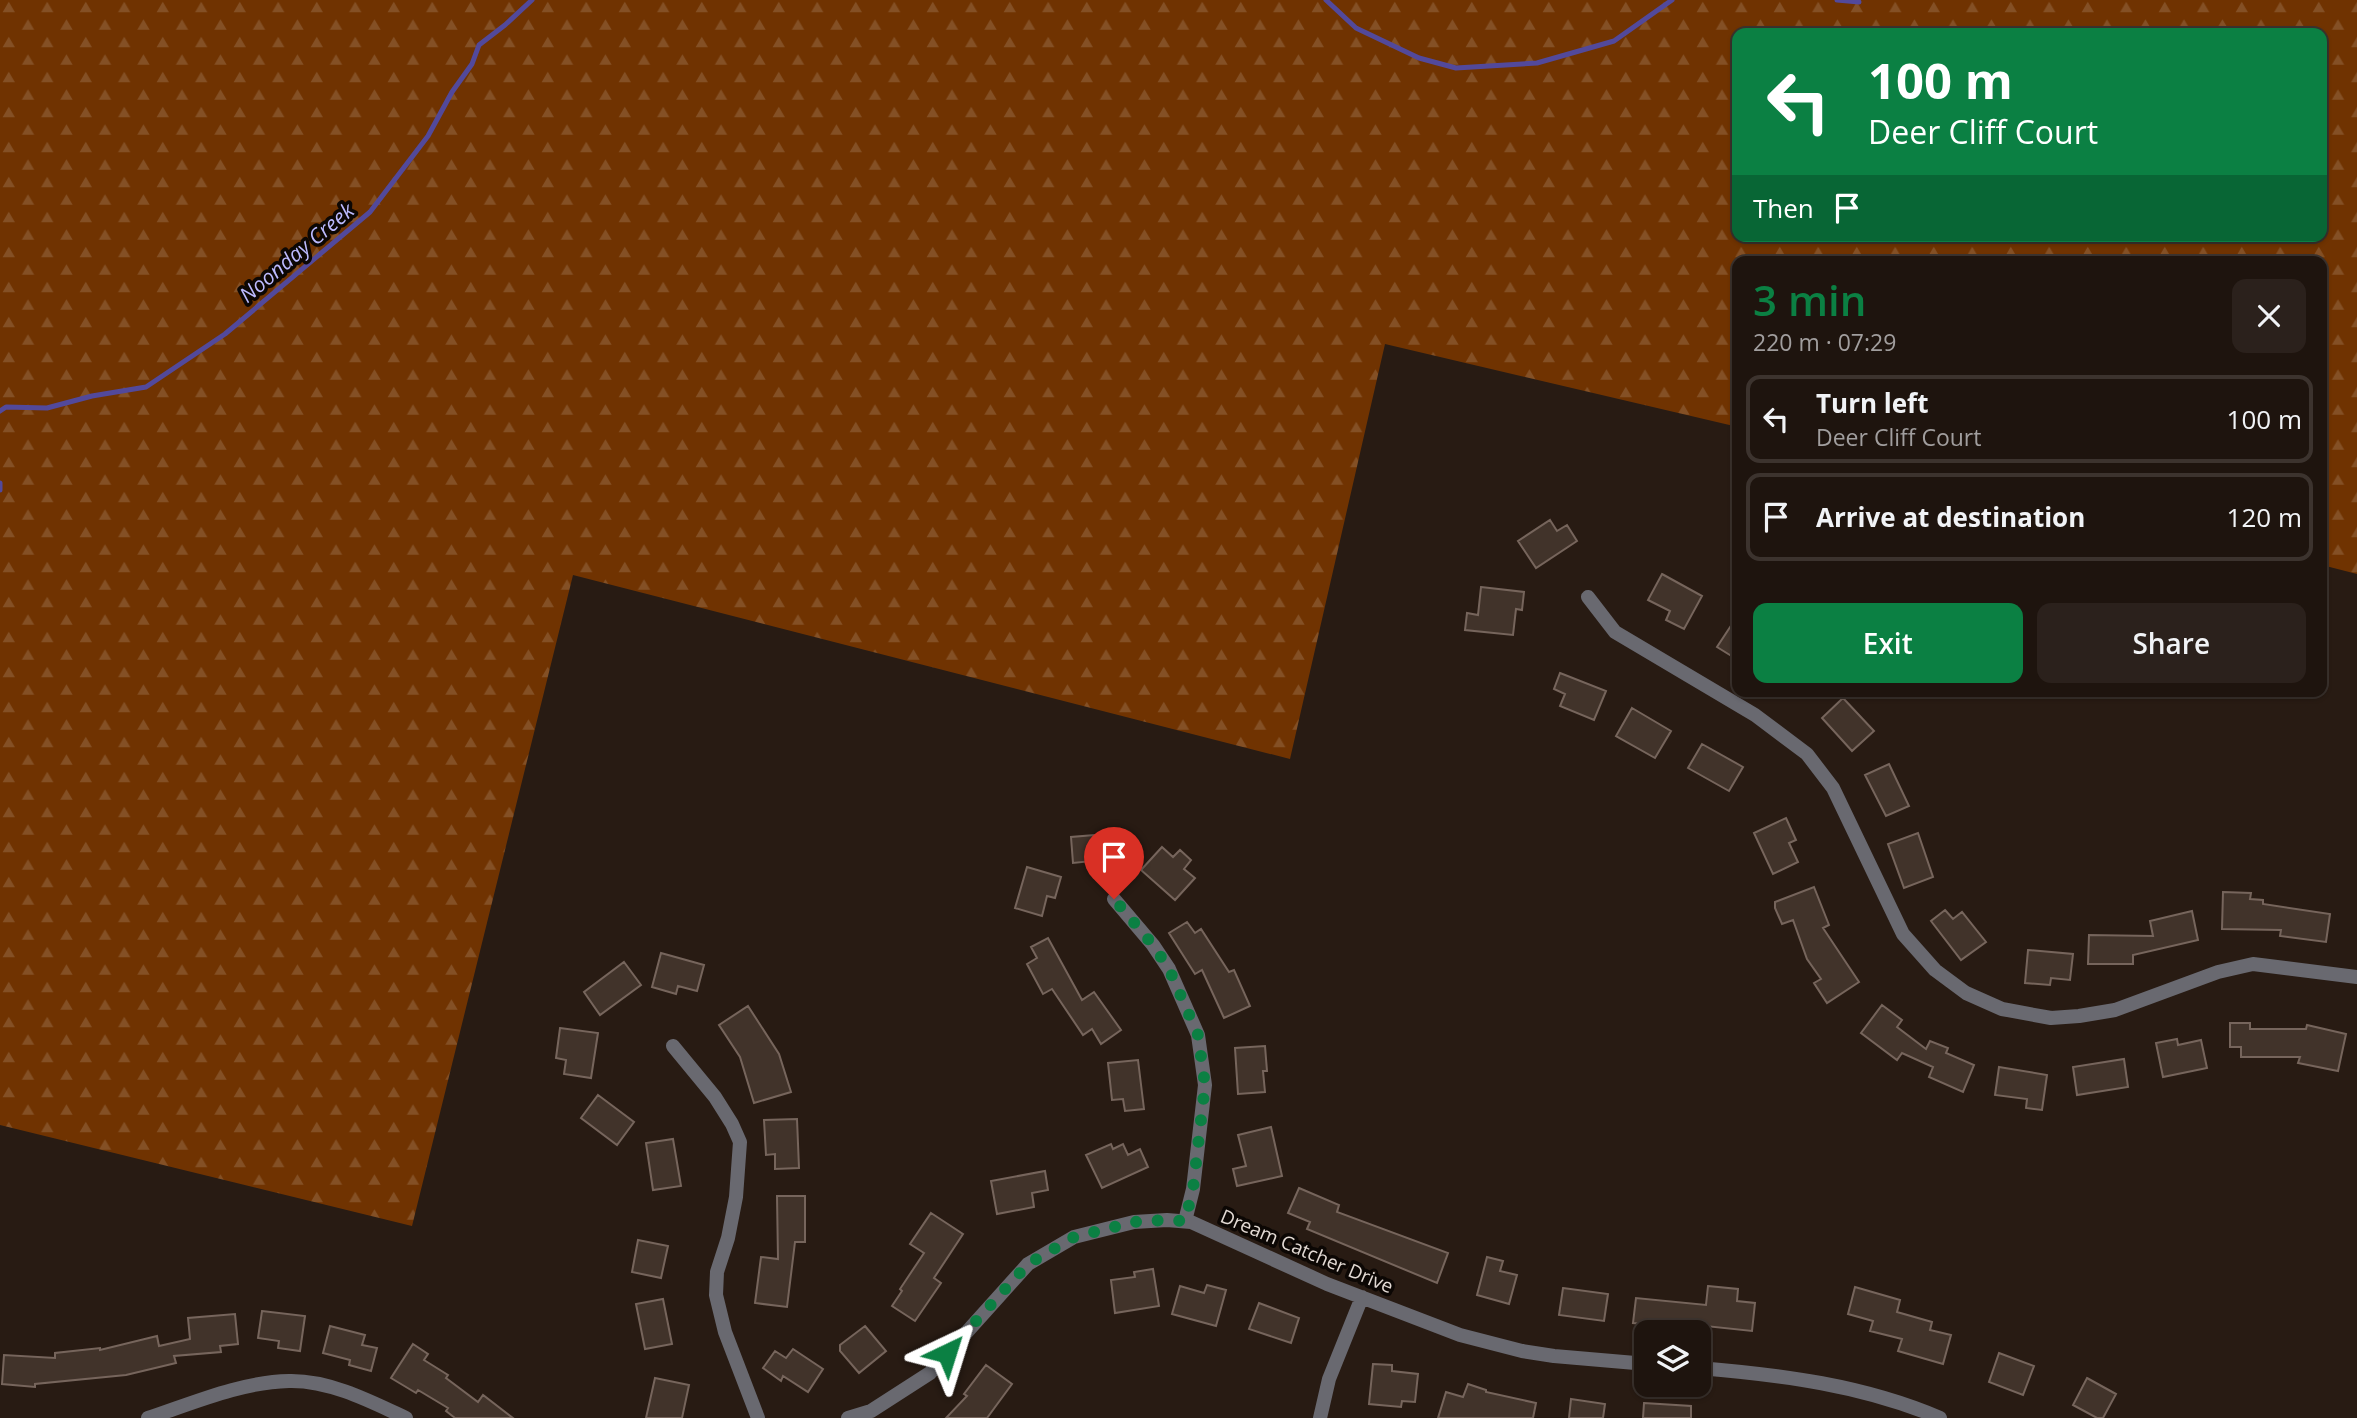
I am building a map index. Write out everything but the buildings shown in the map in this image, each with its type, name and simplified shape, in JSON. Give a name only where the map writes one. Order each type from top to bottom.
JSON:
[{"type":"street","points":[[1588,597],[1615,632],[1755,715],[1807,754],[1833,788],[1903,934],[1935,970],[1966,993],[2002,1009],[2060,1017],[2115,1010],[2218,972],[2253,964],[2357,977]]},
{"type":"street","points":[[1114,899],[1153,945],[1169,969],[1198,1035],[1205,1085],[1193,1189],[1185,1221]]},
{"type":"street","points":[[673,1046],[715,1097],[740,1142],[736,1197],[728,1238],[717,1272],[716,1295],[725,1332],[758,1418]]},
{"type":"street","name":"Dream Catcher Drive","points":[[848,1418],[870,1411],[930,1373],[1028,1264],[1074,1237],[1134,1222],[1185,1221],[1362,1297],[1440,1328],[1491,1344],[1554,1356],[1634,1363]]},
{"type":"street","points":[[1320,1418],[1329,1379],[1362,1297]]},
{"type":"street","points":[[1711,1369],[1821,1382],[1864,1392],[1940,1418]]},
{"type":"street","points":[[148,1418],[236,1390],[290,1381],[328,1387],[369,1400],[406,1418]]},
{"type":"green space","points":[[0,0],[2357,0],[2357,574],[2327,566],[2327,256],[1732,256],[1732,426],[1385,344],[1290,759],[573,575],[412,1226],[0,1125]]},
{"type":"waterway","name":"Noonday Creek","points":[[0,411],[6,407],[47,408],[92,396],[146,387],[225,334],[370,212],[428,136],[452,92],[472,64],[479,45],[532,0]]},
{"type":"waterway","name":"Noonday Creek","points":[[1326,0],[1356,28],[1419,58],[1456,68],[1537,63],[1614,41],[1672,0]]},
{"type":"waterway","name":"Noonday Creek","points":[[1837,0],[1859,2],[1858,0]]},
{"type":"waterway","name":"Noonday Creek","points":[[0,483],[0,490]]},
{"type":"route","points":[[947,1353],[1028,1264],[1074,1237],[1134,1222],[1185,1221],[1193,1189],[1205,1085],[1198,1035],[1169,969],[1153,945],[1114,899]]}]
